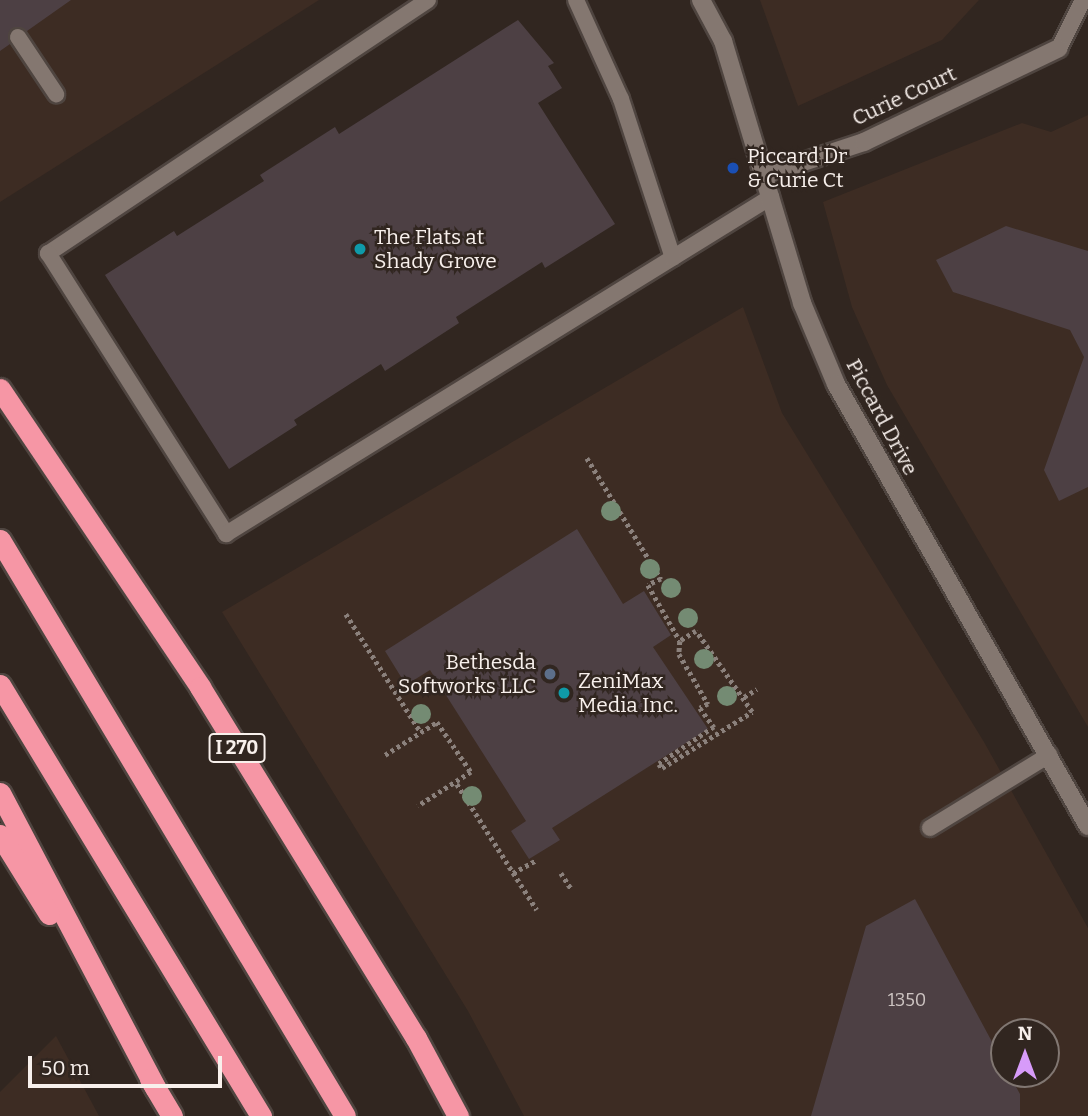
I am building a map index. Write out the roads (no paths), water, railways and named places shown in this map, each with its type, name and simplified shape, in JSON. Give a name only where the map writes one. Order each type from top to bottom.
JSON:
[{"type":"highway","name":"I 270","points":[[0,389],[200,687],[416,1038],[458,1116]]},
{"type":"highway","points":[[0,540],[345,1116]]},
{"type":"highway","points":[[0,685],[261,1116]]},
{"type":"highway","points":[[0,793],[156,1089]]},
{"type":"highway","points":[[0,835],[172,1116]]},
{"type":"street","name":"Piccard Drive","points":[[701,0],[723,41],[802,303],[836,384],[1088,826]]},
{"type":"street","name":"Curie Court","points":[[764,175],[864,142],[1059,48]]},
{"type":"lane","points":[[428,0],[48,253],[226,534],[771,197]]},
{"type":"lane","points":[[576,0],[621,99],[673,258]]},
{"type":"lane","points":[[1059,48],[1083,0]]},
{"type":"lane","points":[[18,37],[56,94]]},
{"type":"lane","points":[[930,828],[1049,755]]},
{"type":"place","name":"Piccard Dr & Curie Ct","points":[[733,168]]},
{"type":"place","name":"The Flats at Shady Grove","points":[[360,249]]},
{"type":"place","name":"Bethesda Softworks LLC","points":[[550,674]]},
{"type":"place","name":"ZeniMax Media Inc.","points":[[564,693]]}]
